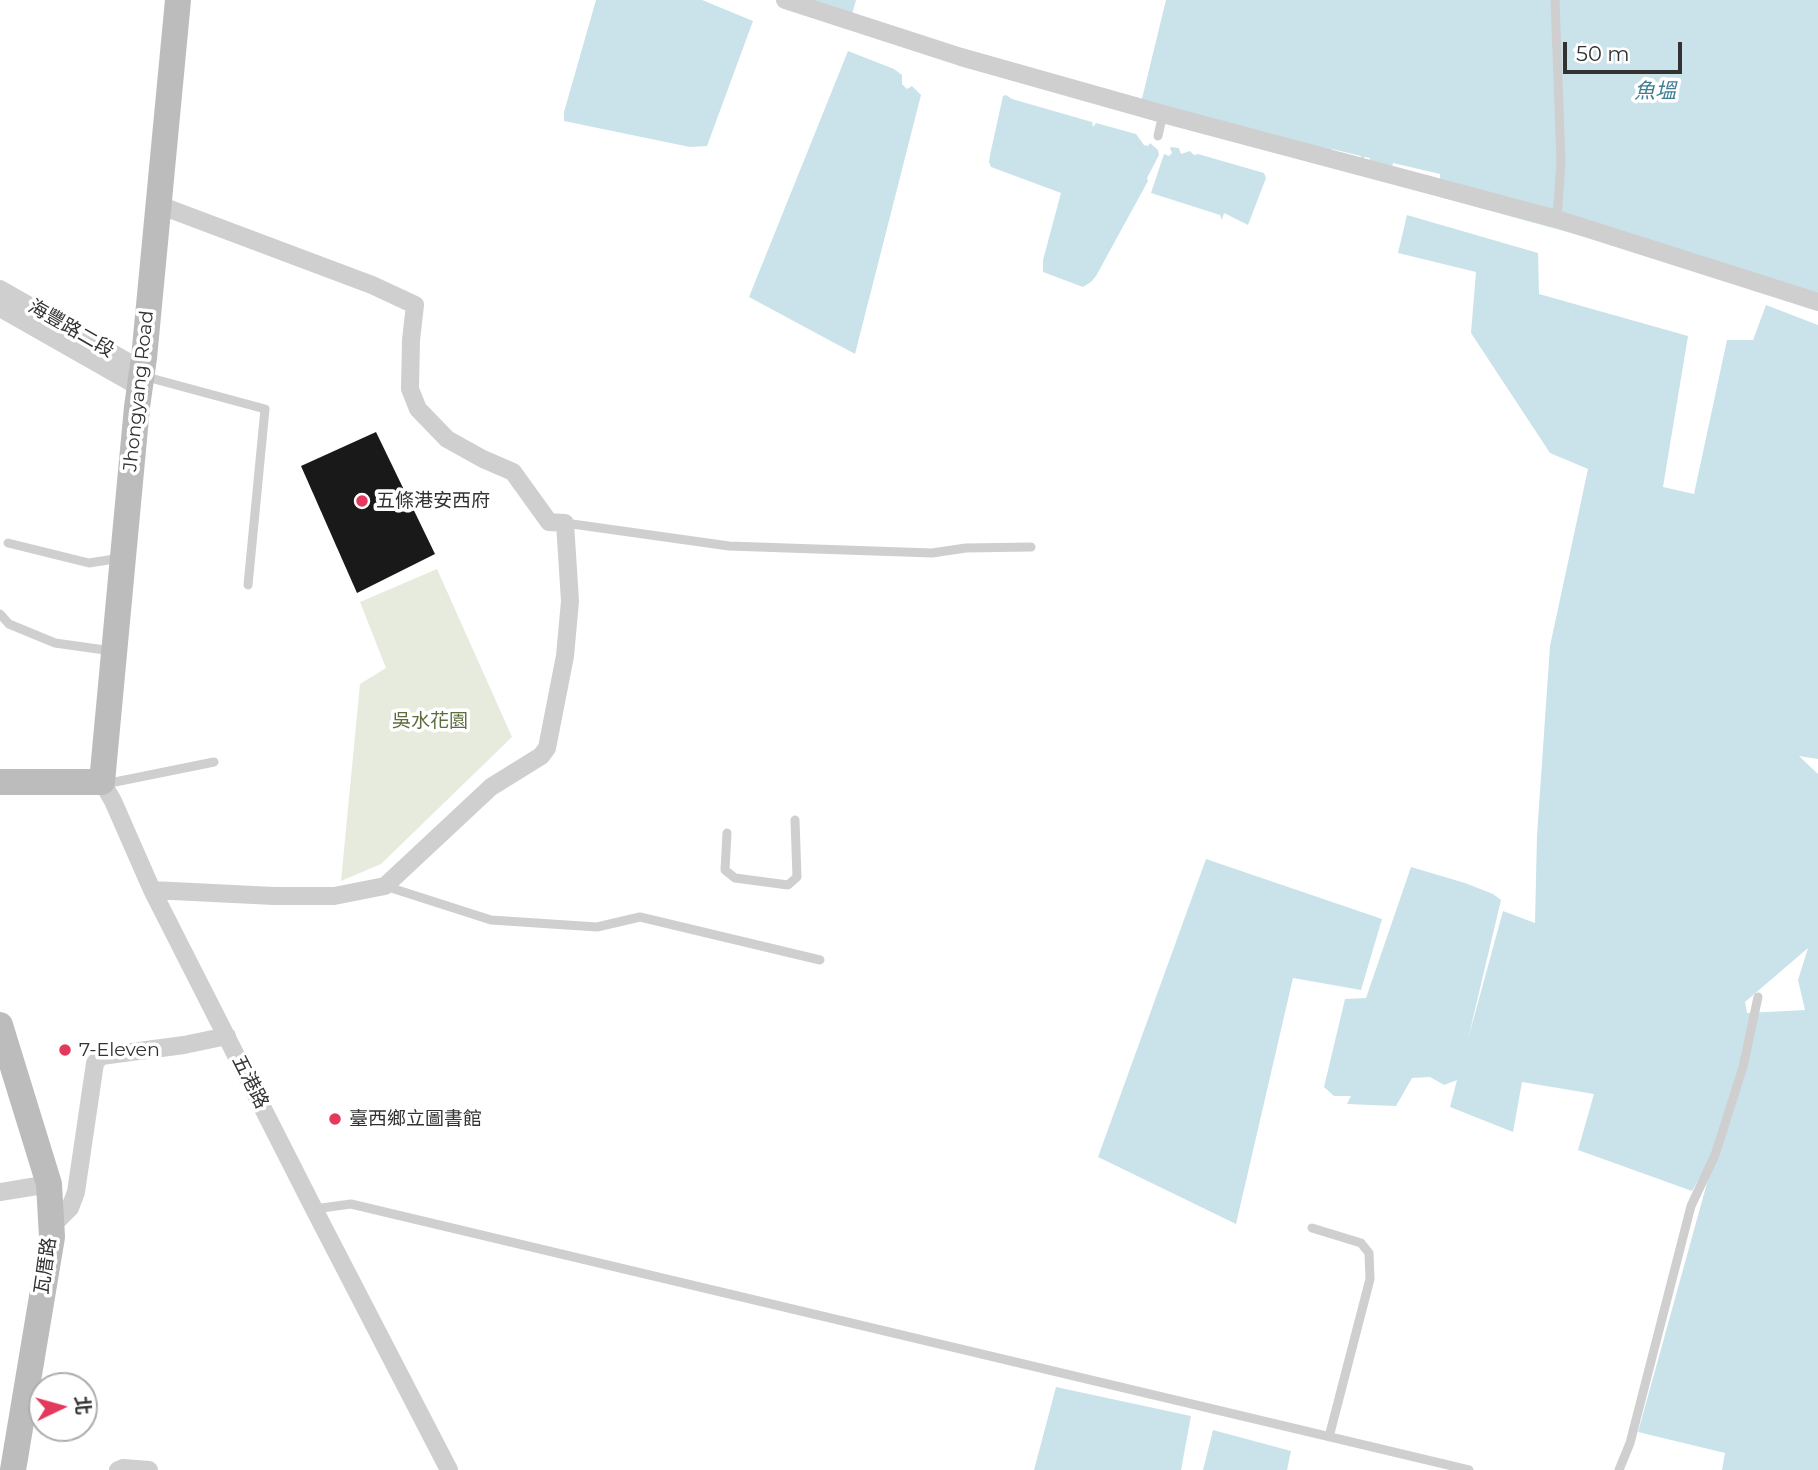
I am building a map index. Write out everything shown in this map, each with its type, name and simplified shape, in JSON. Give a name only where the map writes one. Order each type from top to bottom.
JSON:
[{"type":"street","name":"Jhongyang Road","points":[[103,780],[113,651],[178,0]]},
{"type":"street","points":[[785,0],[961,57],[1557,219],[1818,302]]},
{"type":"street","points":[[152,890],[334,896],[385,886],[491,787],[541,756],[547,748],[565,656],[570,601],[565,523],[549,522],[513,472],[447,439],[418,410],[410,388],[415,305],[372,285],[159,205]]},
{"type":"street","name":"海豐路二段","points":[[0,289],[141,377]]},
{"type":"street","name":"海豐路二段","points":[[0,308],[141,377]]},
{"type":"street","points":[[0,782],[103,780]]},
{"type":"street","name":"五港路","points":[[103,780],[152,890],[449,1470]]},
{"type":"street","name":"瓦厝路","points":[[0,1025],[49,1184],[52,1226],[13,1470]]},
{"type":"street","points":[[52,1226],[70,1208],[76,1192],[95,1063],[101,1056],[227,1037]]},
{"type":"street","points":[[0,1192],[49,1184]]},
{"type":"street","points":[[118,1470],[149,1470]]},
{"type":"lane","points":[[1555,0],[1562,161],[1557,219]]},
{"type":"lane","points":[[1158,136],[1163,114]]},
{"type":"lane","points":[[141,377],[265,409],[248,584]]},
{"type":"lane","points":[[565,523],[729,546],[932,553],[966,548],[1031,547]]},
{"type":"lane","points":[[8,542],[89,563],[122,558]]},
{"type":"lane","points":[[0,614],[9,624],[55,643],[113,651]]},
{"type":"lane","points":[[103,780],[115,782],[214,762]]},
{"type":"lane","points":[[727,833],[725,870],[735,878],[788,885],[797,877],[795,820]]},
{"type":"lane","points":[[385,886],[491,920],[597,928],[640,917],[820,960]]},
{"type":"lane","points":[[1619,1470],[1630,1443],[1691,1206],[1715,1155],[1743,1067],[1758,997]]},
{"type":"lane","points":[[314,1209],[351,1204],[1467,1470]]},
{"type":"lane","points":[[1312,1228],[1361,1243],[1369,1252],[1370,1279],[1329,1437]]},
{"type":"green space","name":"吳水花園","points":[[437,569],[512,737],[381,864],[341,881],[360,684],[386,668],[360,602]]},
{"type":"water","points":[[596,0],[702,0],[753,21],[707,146],[690,147],[564,121],[564,112]]},
{"type":"water","points":[[779,0],[856,0],[850,22]]},
{"type":"water","name":"魚塭","points":[[1166,0],[1818,0],[1818,301],[1440,197],[1440,174],[1393,163],[1392,167],[1369,163],[1370,158],[1360,160],[1361,156],[1332,149],[1330,151],[1326,148],[1138,115]]},
{"type":"water","points":[[848,51],[894,69],[902,75],[902,84],[907,89],[912,86],[921,95],[855,354],[749,297]]},
{"type":"water","points":[[1003,96],[1092,122],[1093,127],[1096,123],[1136,134],[1144,145],[1148,146],[1150,143],[1158,150],[1159,155],[1148,181],[1096,276],[1083,287],[1043,272],[1043,260],[1061,193],[991,167],[990,155]]},
{"type":"water","points":[[1171,147],[1179,148],[1181,154],[1190,151],[1194,155],[1264,173],[1266,178],[1248,225],[1224,213],[1222,220],[1220,215],[1151,193],[1164,154],[1169,156],[1172,153]]},
{"type":"water","points":[[1407,215],[1538,253],[1539,294],[1688,336],[1663,487],[1694,494],[1727,340],[1753,340],[1766,305],[1818,325],[1818,759],[1799,756],[1818,774],[1818,1470],[1722,1470],[1725,1453],[1638,1432],[1717,1147],[1692,1191],[1578,1150],[1594,1094],[1522,1082],[1513,1132],[1450,1107],[1457,1080],[1444,1085],[1430,1077],[1412,1078],[1396,1106],[1347,1104],[1351,1096],[1334,1096],[1324,1087],[1345,999],[1366,998],[1411,867],[1465,883],[1501,900],[1468,1039],[1503,911],[1535,923],[1537,835],[1550,646],[1588,469],[1550,453],[1471,333],[1476,272],[1398,253]],"holes":[[[1808,948],[1798,980],[1805,1010],[1747,1013],[1745,1002]]]},
{"type":"water","points":[[1206,859],[1382,919],[1361,990],[1293,978],[1236,1224],[1098,1157]]},
{"type":"water","points":[[1056,1387],[1191,1416],[1181,1470],[1034,1470]]},
{"type":"water","points":[[1213,1430],[1291,1451],[1287,1470],[1203,1470]]},
{"type":"building","name":"五條港安西府","points":[[376,432],[435,554],[357,593],[301,466]]},
{"type":"place","name":"五條港安西府","points":[[362,501]]},
{"type":"place","name":"7-Eleven","points":[[65,1050]]},
{"type":"place","name":"臺西鄉立圖書館","points":[[335,1119]]}]
